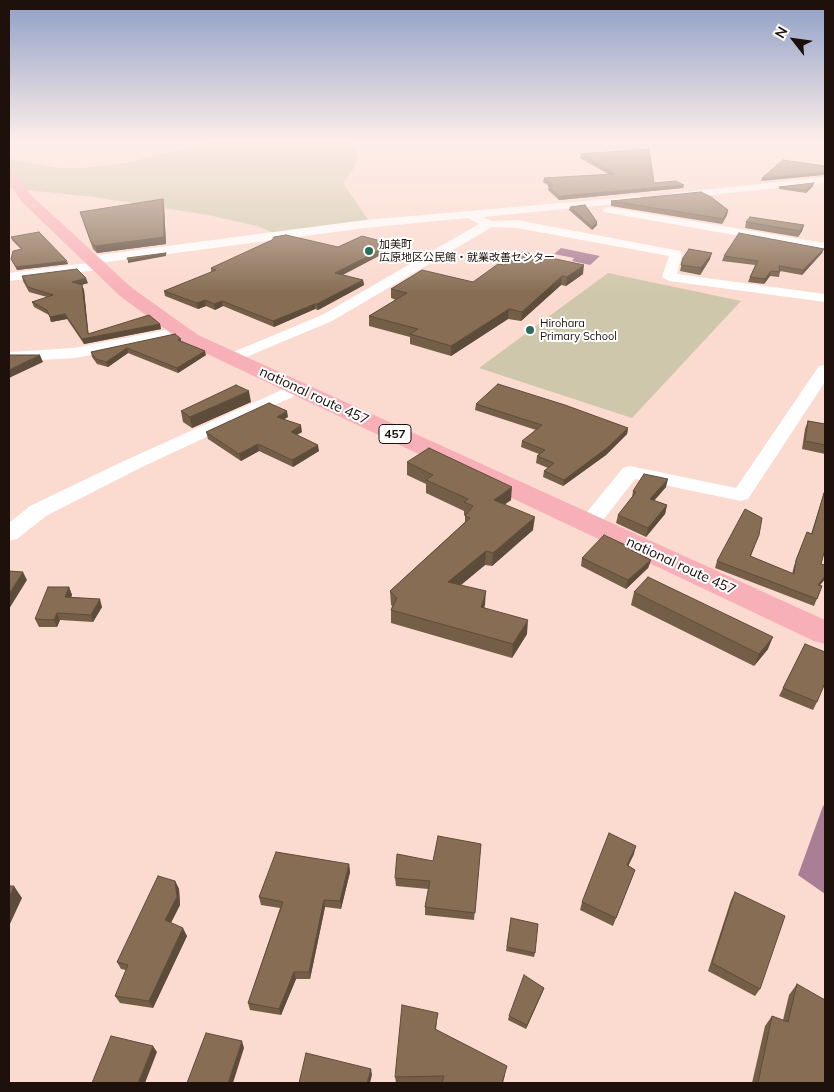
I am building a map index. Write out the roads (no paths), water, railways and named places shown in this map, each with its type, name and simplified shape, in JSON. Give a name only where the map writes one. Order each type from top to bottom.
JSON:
[{"type":"highway","name":"national route 457","points":[[21,191],[26,198],[126,292],[190,339],[825,633]]},
{"type":"street","points":[[9,277],[365,224],[722,191]]},
{"type":"street","points":[[580,205],[825,247]]},
{"type":"street","points":[[470,214],[488,224],[517,224],[676,254],[669,277],[825,298]]},
{"type":"street","points":[[232,358],[326,318],[488,224]]},
{"type":"street","points":[[9,357],[74,353],[180,332]]},
{"type":"street","points":[[589,523],[630,472],[740,495],[825,370]]},
{"type":"street","points":[[9,534],[38,511],[133,464],[295,389]]},
{"type":"place","name":"加美町 広原地区公民館・就業改善センター","points":[[369,251]]},
{"type":"place","name":"Hirohara Primary School","points":[[530,330]]}]
